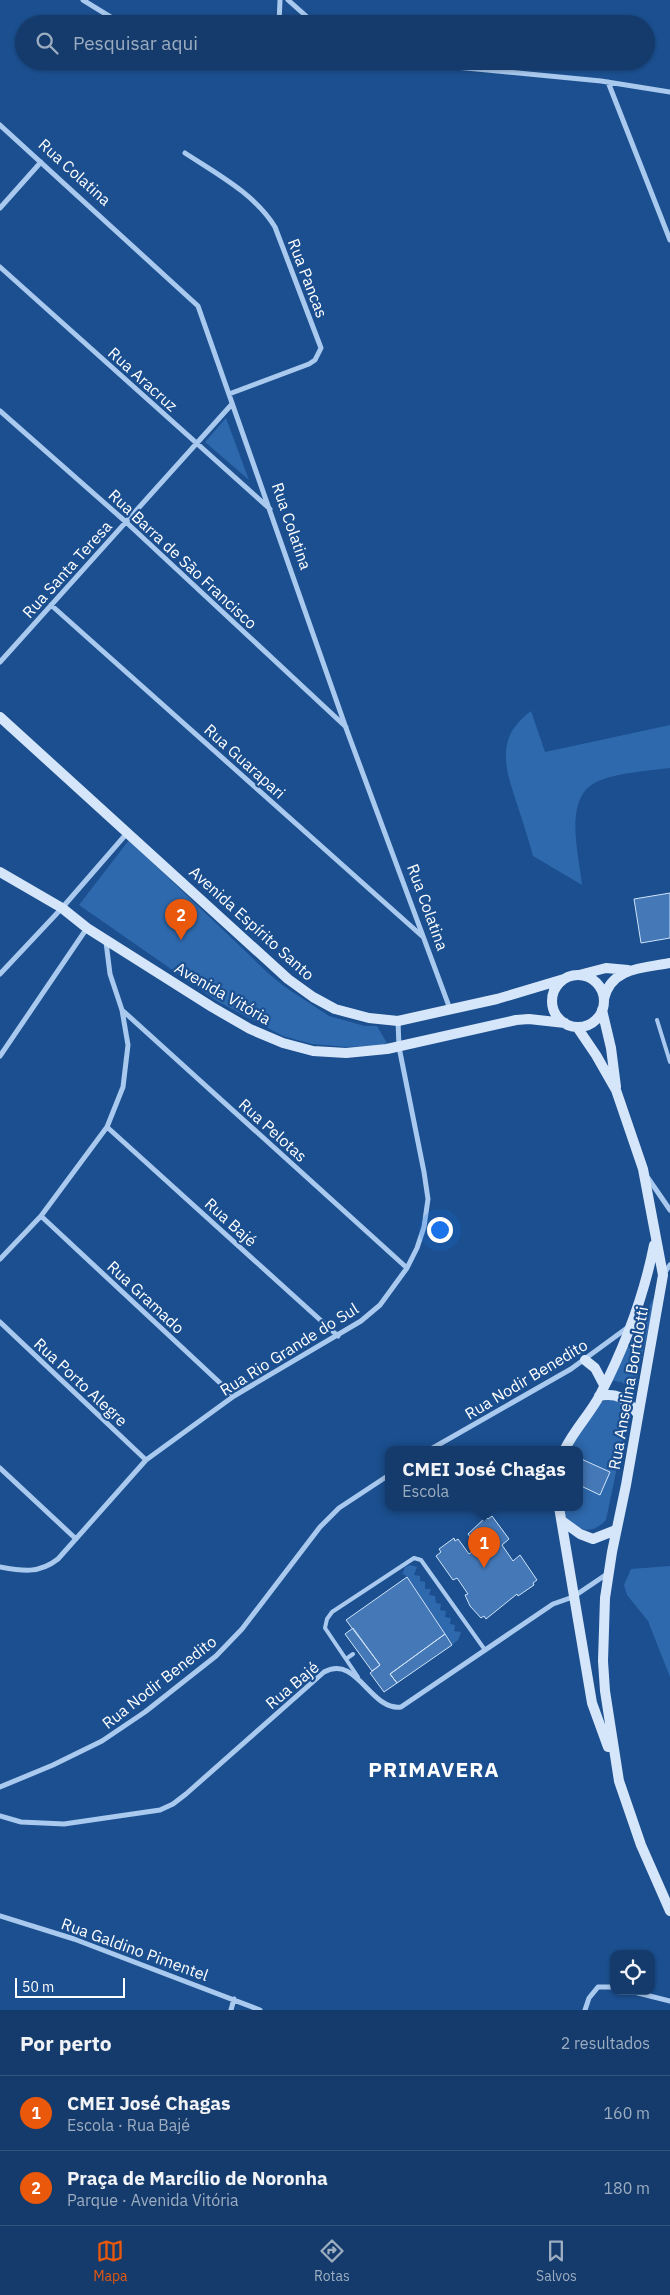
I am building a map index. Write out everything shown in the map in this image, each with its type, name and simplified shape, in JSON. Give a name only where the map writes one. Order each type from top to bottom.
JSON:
[{"type":"street","points":[[83,0],[107,15]]},
{"type":"street","points":[[279,15],[280,0]]},
{"type":"street","points":[[288,0],[305,15]]},
{"type":"street","points":[[486,70],[608,82],[670,92]]},
{"type":"street","points":[[608,82],[670,238]]},
{"type":"street","name":"Rua Colatina","points":[[0,125],[193,300],[202,314],[346,728],[450,1009]]},
{"type":"street","name":"Rua Pancas","points":[[185,153],[234,185],[267,214],[275,227],[321,348],[315,360],[309,364],[229,394]]},
{"type":"street","points":[[0,208],[41,162]]},
{"type":"street","name":"Rua Aracruz","points":[[0,267],[270,510]]},
{"type":"street","name":"Rua Santa Teresa","points":[[0,662],[232,404]]},
{"type":"street","name":"Rua Barra de São Francisco","points":[[0,411],[126,522],[346,728]]},
{"type":"street","name":"Rua Guarapari","points":[[51,605],[422,936]]},
{"type":"street","name":"Avenida Espírito Santo","points":[[0,716],[288,979],[313,997],[335,1009],[369,1018],[398,1021],[497,999],[564,979]]},
{"type":"street","points":[[0,974],[62,908],[128,832]]},
{"type":"street","name":"Avenida Vitória","points":[[0,872],[62,908],[87,928],[106,938],[250,1030],[283,1043],[321,1051],[346,1053],[399,1047]]},
{"type":"street","points":[[0,1056],[87,928]]},
{"type":"street","points":[[0,1259],[41,1216],[106,1127],[123,1087],[128,1045],[122,1010],[110,974],[106,938]]},
{"type":"street","points":[[398,1021],[399,1047],[516,1020],[565,1023],[576,1027],[587,1026],[596,1020],[611,982],[622,973],[629,970],[670,963]]},
{"type":"street","points":[[565,1023],[558,1018],[553,1008],[552,997],[556,987],[564,979],[606,968],[629,970]]},
{"type":"street","points":[[576,976],[585,976],[594,981],[601,989],[616,1090],[643,1169],[652,1209],[655,1241]]},
{"type":"street","name":"Rua Pelotas","points":[[122,1010],[407,1268]]},
{"type":"street","points":[[576,1027],[616,1090]]},
{"type":"street","name":"Rua Rio Grande do Sul","points":[[0,1567],[36,1571],[49,1566],[58,1559],[146,1460],[234,1396],[338,1336],[361,1321],[380,1305],[407,1268],[417,1248],[424,1227],[428,1199],[399,1047]]},
{"type":"street","name":"Rua Bajé","points":[[106,1127],[338,1336]]},
{"type":"street","points":[[643,1169],[658,1195],[670,1210]]},
{"type":"street","name":"Rua Gramado","points":[[41,1216],[234,1396]]},
{"type":"street","name":"Rua Anselina Bortolotti","points":[[615,1766],[603,1661],[605,1598],[663,1275],[655,1241]]},
{"type":"street","name":"Rua Anselina Bortolotti","points":[[567,1446],[599,1396],[630,1326],[648,1276],[655,1241]]},
{"type":"street","points":[[663,1275],[670,1265]]},
{"type":"street","name":"Rua Porto Alegre","points":[[0,1322],[146,1460]]},
{"type":"street","name":"Rua Nodir Benedito","points":[[436,1446],[585,1360],[630,1326]]},
{"type":"street","points":[[585,1360],[595,1368],[604,1385]]},
{"type":"street","points":[[599,1396],[617,1394],[629,1402],[637,1413]]},
{"type":"street","points":[[0,1468],[76,1539]]},
{"type":"street","name":"Rua Nodir Benedito","points":[[0,1787],[53,1766],[102,1741],[145,1712],[216,1656],[242,1629],[320,1527],[339,1508],[385,1478]]},
{"type":"street","name":"Rua Anselina Bortolotti","points":[[560,1511],[592,1702],[641,1845],[670,1911]]},
{"type":"street","points":[[562,1521],[580,1534],[592,1539],[616,1530]]},
{"type":"street","name":"Rua Bajé","points":[[0,1816],[21,1822],[50,1824],[160,1810],[173,1804],[186,1794],[324,1672],[332,1668],[339,1668],[359,1679],[380,1702],[390,1707],[401,1708],[553,1604],[574,1597],[610,1573]]},
{"type":"street","name":"Rua Galdino Pimentel","points":[[0,1916],[74,1939],[260,2010]]},
{"type":"street","points":[[585,2010],[588,1998],[598,1987],[610,1987]]},
{"type":"street","points":[[646,1995],[670,2001]]},
{"type":"street","points":[[231,2010],[234,1999]]},
{"type":"lane","points":[[656,1020],[670,1062]]},
{"type":"lane","points":[[359,1679],[325,1628],[327,1619],[332,1612],[414,1558],[421,1560],[486,1650]]},
{"type":"lane","points":[[346,1659],[353,1654]]},
{"type":"shaded area","points":[[226,418],[249,480],[205,442]]},
{"type":"shaded area","points":[[531,711],[545,752],[670,725],[670,768],[609,777],[589,787],[581,798],[575,826],[582,885],[533,856],[508,775],[506,752],[508,741],[512,731]]},
{"type":"shaded area","points":[[129,840],[269,974],[285,987],[329,1016],[365,1026],[377,1026],[388,1045],[347,1047],[312,1044],[283,1036],[217,1001],[79,905]]},
{"type":"shaded area","points":[[657,1291],[634,1390],[621,1382],[609,1380]]},
{"type":"shaded area","points":[[612,1399],[622,1402],[629,1410],[606,1520],[588,1530],[568,1523],[563,1511],[583,1511],[583,1446],[572,1446],[577,1436],[601,1402]]},
{"type":"shaded area","points":[[410,1565],[417,1567],[414,1575],[420,1576],[420,1581],[425,1582],[425,1589],[431,1589],[429,1595],[435,1596],[436,1603],[441,1604],[440,1610],[446,1611],[445,1617],[451,1618],[450,1624],[455,1625],[454,1631],[461,1632],[458,1640],[452,1645],[407,1577],[404,1574],[402,1575],[405,1567]]},
{"type":"shaded area","points":[[670,1566],[670,1677],[648,1621],[627,1595],[624,1585],[631,1569]]},
{"type":"building","points":[[670,893],[670,938],[641,943],[634,899]]},
{"type":"building","points":[[583,1460],[610,1472],[600,1495],[583,1487]]},
{"type":"building","points":[[492,1516],[509,1539],[502,1545],[513,1561],[520,1555],[537,1580],[533,1583],[534,1585],[518,1596],[517,1594],[486,1619],[484,1616],[481,1618],[470,1606],[465,1595],[468,1594],[457,1578],[453,1580],[436,1556],[441,1552],[439,1549],[454,1538],[455,1541],[458,1539],[469,1554],[478,1548],[468,1534],[486,1517],[488,1519]]},
{"type":"building","points":[[407,1577],[445,1634],[390,1674],[397,1683],[384,1692],[370,1673],[380,1665],[346,1620]]},
{"type":"building","points":[[353,1628],[380,1665],[372,1671],[345,1634]]},
{"type":"building","points":[[445,1634],[452,1645],[397,1683],[390,1674]]},
{"type":"place","name":"Praça de Marcílio de Noronha","points":[[181,940]]},
{"type":"place","name":"CMEI José Chagas","points":[[484,1568]]},
{"type":"district","name":"PRIMAVERA","points":[[434,1770]]}]
